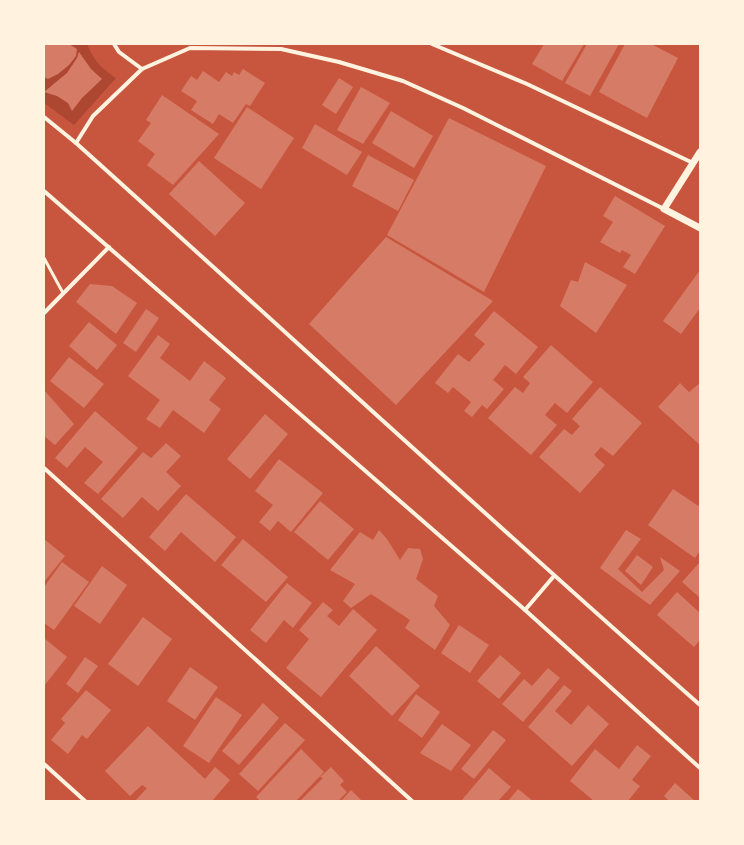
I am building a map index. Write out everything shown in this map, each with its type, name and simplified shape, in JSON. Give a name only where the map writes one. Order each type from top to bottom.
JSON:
[{"type":"street","points":[[114,44],[119,52],[142,70]]},
{"type":"street","points":[[432,44],[527,84],[697,165]]},
{"type":"street","points":[[76,142],[93,116],[142,70],[190,48],[281,49],[339,62],[403,81],[463,108],[700,228]]},
{"type":"street","points":[[44,117],[76,142],[554,576],[700,705]]},
{"type":"street","points":[[664,209],[697,165],[700,152]]},
{"type":"street","points":[[44,191],[525,610],[700,768]]},
{"type":"street","points":[[44,313],[109,247]]},
{"type":"street","points":[[44,468],[412,801]]},
{"type":"street","points":[[525,610],[554,576]]},
{"type":"street","points":[[44,764],[85,801]]},
{"type":"lane","points":[[44,258],[63,293]]},
{"type":"shaded area","points":[[44,44],[87,44],[98,64],[116,78],[74,125],[44,103]]},
{"type":"building","points":[[44,44],[69,44],[77,49],[76,56],[69,65],[58,74],[48,79],[44,77]]},
{"type":"building","points":[[544,44],[584,44],[562,81],[532,64]]},
{"type":"building","points":[[587,44],[619,44],[590,96],[565,83]]},
{"type":"building","points":[[625,44],[651,44],[678,58],[647,118],[599,92]]},
{"type":"building","points":[[79,52],[91,69],[102,79],[82,98],[72,111],[68,103],[57,96],[44,92],[67,73],[77,58]]},
{"type":"building","points":[[243,69],[265,83],[250,106],[246,104],[233,123],[219,114],[213,124],[191,110],[197,101],[181,91],[191,76],[197,80],[203,71],[219,82],[226,72],[232,76],[234,72],[239,75]]},
{"type":"building","points":[[339,78],[353,87],[336,114],[322,105]]},
{"type":"building","points":[[361,87],[390,103],[363,144],[337,130]]},
{"type":"building","points":[[162,95],[219,134],[173,185],[147,165],[155,154],[138,141],[151,123],[146,120]]},
{"type":"building","points":[[247,107],[294,138],[261,189],[214,158]]},
{"type":"building","points":[[391,111],[433,136],[414,168],[372,143]]},
{"type":"building","points":[[449,118],[546,166],[484,292],[387,235]]},
{"type":"building","points":[[315,124],[362,152],[347,175],[302,148]]},
{"type":"building","points":[[368,155],[414,180],[398,211],[352,186]]},
{"type":"building","points":[[199,161],[245,203],[215,236],[169,194]]},
{"type":"building","points":[[615,196],[665,226],[635,274],[623,267],[631,255],[622,250],[620,253],[600,242],[613,222],[603,216]]},
{"type":"building","points":[[386,237],[493,301],[396,405],[309,324]]},
{"type":"building","points":[[585,262],[627,285],[596,333],[560,306],[571,280],[578,282]]},
{"type":"building","points":[[700,270],[700,308],[681,334],[663,321]]},
{"type":"building","points":[[90,284],[112,286],[137,303],[116,334],[76,302]]},
{"type":"building","points":[[146,309],[159,318],[136,352],[123,343]]},
{"type":"building","points":[[494,311],[538,347],[516,374],[505,365],[493,380],[504,389],[487,409],[482,405],[472,417],[464,411],[471,402],[453,387],[448,393],[435,383],[458,354],[469,362],[485,344],[474,335]]},
{"type":"building","points":[[89,322],[117,345],[97,370],[69,346]]},
{"type":"building","points":[[158,335],[170,344],[160,358],[190,381],[204,361],[226,378],[209,400],[221,409],[204,433],[173,410],[160,428],[146,419],[160,400],[128,376]]},
{"type":"building","points":[[551,345],[593,382],[567,413],[555,403],[545,415],[557,425],[531,455],[488,418],[515,387],[523,393],[530,383],[523,377]]},
{"type":"building","points":[[69,357],[104,384],[84,408],[50,381]]},
{"type":"building","points":[[680,383],[689,392],[700,383],[700,445],[658,407]]},
{"type":"building","points":[[600,387],[642,423],[613,456],[601,447],[594,455],[605,465],[580,493],[539,457],[564,429],[572,435],[580,426],[572,419]]},
{"type":"building","points":[[44,390],[74,424],[55,445],[44,436]]},
{"type":"building","points":[[95,411],[138,448],[98,494],[84,483],[103,462],[85,447],[67,468],[55,458]]},
{"type":"building","points":[[265,414],[288,434],[250,479],[227,459]]},
{"type":"building","points":[[166,443],[181,456],[166,472],[181,486],[158,511],[142,497],[123,518],[101,499],[143,452],[151,458]]},
{"type":"building","points":[[279,459],[323,493],[291,532],[278,521],[270,531],[259,522],[273,505],[255,491]]},
{"type":"building","points":[[673,489],[700,507],[700,551],[695,558],[648,525]]},
{"type":"building","points":[[186,494],[236,537],[215,562],[181,532],[165,551],[149,537]]},
{"type":"building","points":[[320,501],[354,529],[328,560],[294,532]]},
{"type":"building","points":[[379,530],[387,539],[400,560],[408,548],[420,549],[423,559],[416,579],[438,596],[434,606],[450,625],[435,650],[405,628],[410,620],[371,594],[351,608],[343,601],[355,584],[330,570],[360,532],[373,540]]},
{"type":"building","points":[[626,530],[641,539],[618,569],[642,592],[664,570],[660,557],[680,571],[650,605],[600,568]]},
{"type":"building","points":[[44,539],[65,556],[44,582]]},
{"type":"building","points":[[243,539],[288,577],[266,602],[221,565]]},
{"type":"building","points":[[637,555],[653,567],[641,585],[625,571]]},
{"type":"building","points":[[62,562],[89,582],[54,630],[44,623],[44,587]]},
{"type":"building","points":[[699,563],[700,565],[700,598],[682,582]]},
{"type":"building","points":[[102,566],[127,585],[100,624],[74,606]]},
{"type":"building","points":[[287,583],[312,603],[293,628],[284,620],[266,643],[250,630]]},
{"type":"building","points":[[677,592],[700,613],[700,640],[694,647],[657,615]]},
{"type":"building","points":[[323,602],[333,610],[327,616],[339,626],[353,609],[377,630],[321,697],[286,668],[309,639],[299,630]]},
{"type":"building","points":[[143,617],[172,639],[138,686],[108,664]]},
{"type":"building","points":[[459,625],[489,645],[470,673],[441,653]]},
{"type":"building","points":[[44,638],[67,657],[44,686]]},
{"type":"building","points":[[376,646],[420,686],[392,716],[349,676]]},
{"type":"building","points":[[500,655],[521,673],[499,699],[477,681]]},
{"type":"building","points":[[85,657],[98,666],[78,693],[66,684]]},
{"type":"building","points":[[190,667],[218,687],[195,720],[167,701]]},
{"type":"building","points":[[548,668],[560,678],[523,722],[502,704],[524,679],[532,686]]},
{"type":"building","points":[[564,685],[572,691],[555,711],[571,725],[588,705],[609,724],[572,766],[528,727]]},
{"type":"building","points":[[86,690],[111,710],[87,739],[82,735],[68,754],[51,740],[65,723],[61,719]]},
{"type":"building","points":[[416,694],[440,712],[422,738],[398,720]]},
{"type":"building","points":[[216,697],[242,715],[209,763],[183,746]]},
{"type":"building","points":[[263,703],[279,718],[239,765],[222,751]]},
{"type":"building","points":[[285,723],[305,740],[258,791],[239,774]]},
{"type":"building","points":[[442,724],[471,745],[451,771],[420,753]]},
{"type":"building","points":[[148,726],[205,779],[215,767],[230,780],[212,801],[135,801],[147,788],[142,785],[130,796],[105,771]]},
{"type":"building","points":[[493,730],[506,740],[474,779],[461,769]]},
{"type":"building","points":[[637,745],[651,756],[632,780],[640,786],[628,801],[594,801],[570,781],[595,749],[619,769]]},
{"type":"building","points":[[301,749],[324,772],[296,801],[260,801],[256,797]]},
{"type":"building","points":[[331,767],[344,781],[340,785],[347,792],[338,801],[300,801],[323,778],[320,777]]},
{"type":"building","points":[[489,768],[511,787],[498,801],[461,801]]},
{"type":"building","points":[[675,783],[695,801],[669,801],[664,796]]},
{"type":"building","points":[[518,789],[533,801],[508,801]]},
{"type":"building","points":[[351,790],[362,801],[341,801]]}]
